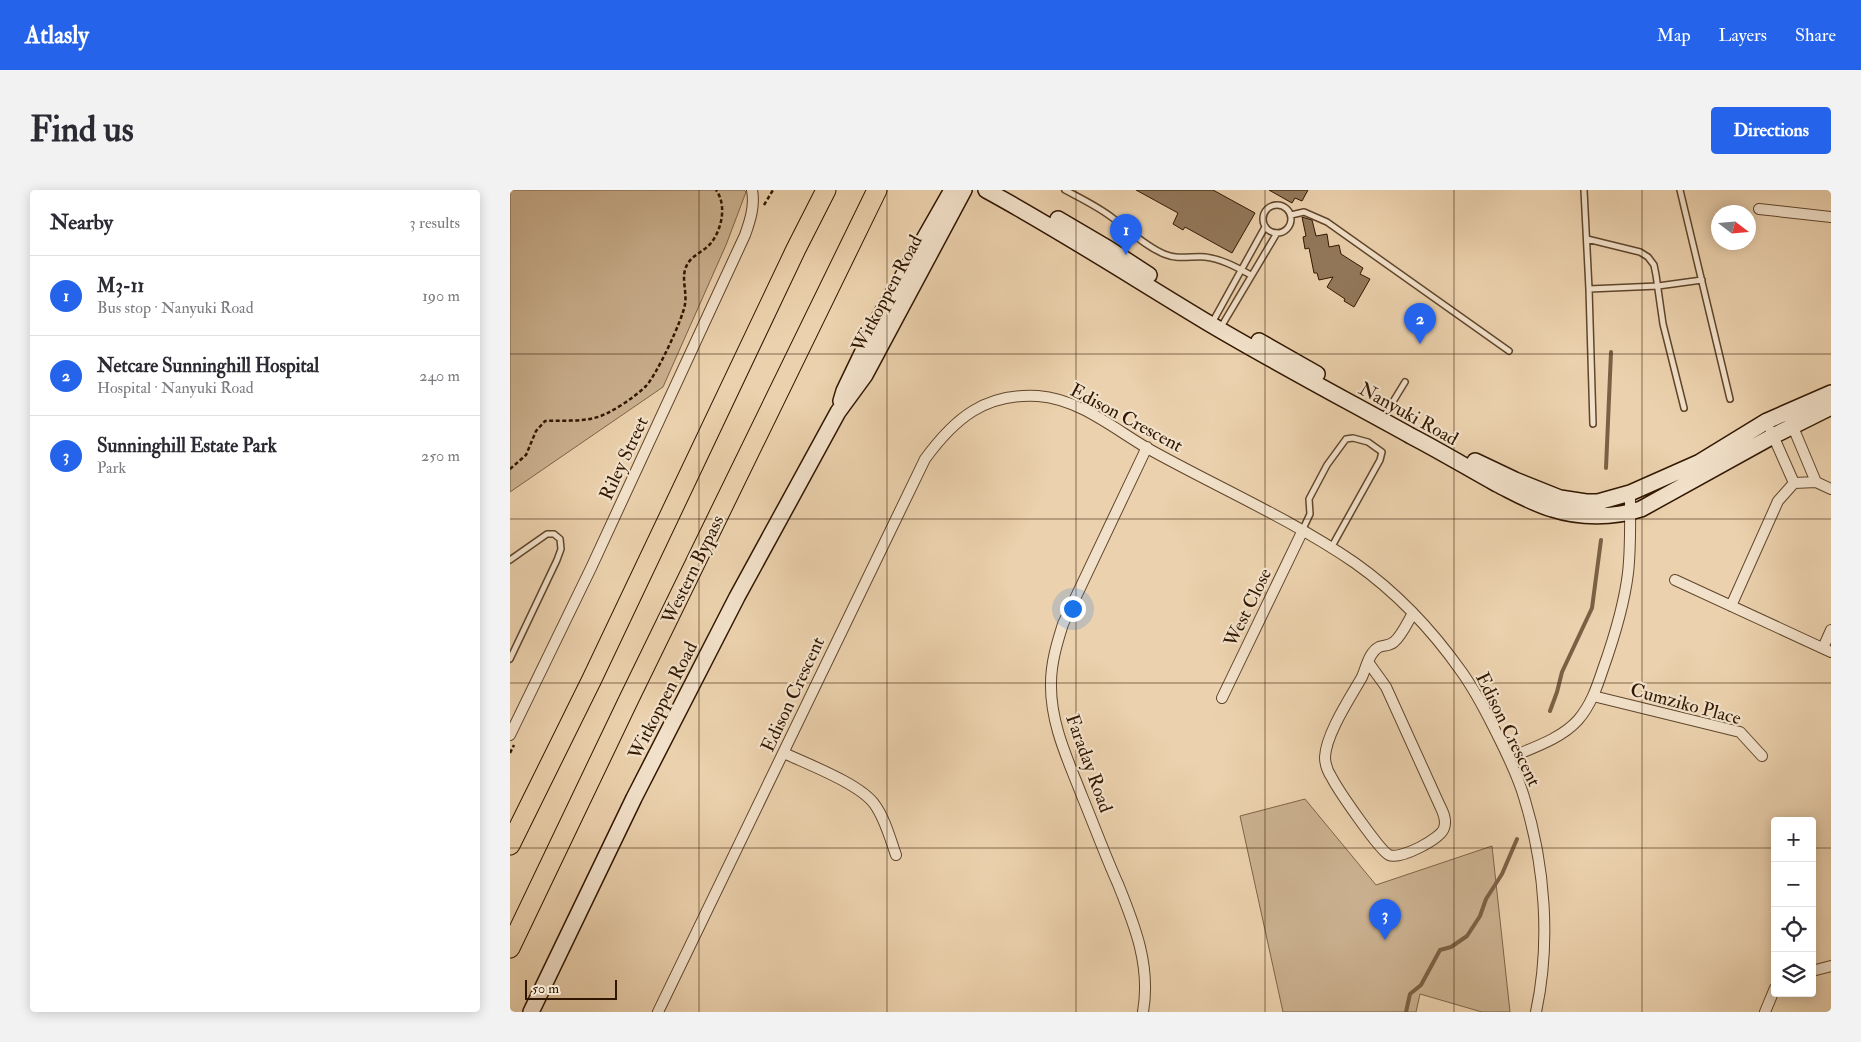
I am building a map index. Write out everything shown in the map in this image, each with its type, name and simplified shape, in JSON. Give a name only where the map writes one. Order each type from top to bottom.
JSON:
[{"type":"highway","points":[[510,845],[592,679],[796,249],[826,190]]},
{"type":"highway","name":"Western Bypass","points":[[510,948],[877,190]]},
{"type":"main road","name":"Witkoppen Road","points":[[838,412],[844,391],[879,318],[952,190]]},
{"type":"main road","name":"Witkoppen Road","points":[[531,1012],[634,798],[737,597],[838,412],[865,374],[964,190]]},
{"type":"main road","name":"Nanyuki Road","points":[[986,190],[1384,416],[1512,492],[1538,504],[1574,514],[1630,513],[1659,500],[1773,436],[1831,407]]},
{"type":"main road","name":"Nanyuki Road","points":[[1006,190],[1109,249],[1218,323]]},
{"type":"main road","name":"Nanyuki Road","points":[[1384,416],[1484,465],[1551,495],[1571,500],[1598,502],[1630,493],[1700,462],[1766,422],[1831,392]]},
{"type":"street","name":"Riley Street","points":[[510,735],[591,568],[744,235],[752,214],[752,190]]},
{"type":"street","points":[[1759,208],[1831,218]]},
{"type":"street","name":"Edison Crescent","points":[[658,1012],[925,459],[937,443],[963,417],[997,400],[1018,397],[1052,398],[1072,404],[1354,563],[1392,592],[1413,613],[1461,670],[1480,701],[1509,758],[1524,795],[1540,870],[1544,937],[1536,1012]]},
{"type":"street","points":[[1787,412],[1816,482]]},
{"type":"street","points":[[1766,422],[1794,483]]},
{"type":"street","name":"Faraday Road","points":[[1143,1012],[1146,976],[1138,938],[1129,910],[1066,757],[1054,714],[1050,683],[1055,651],[1063,624],[1147,447]]},
{"type":"street","points":[[1731,606],[1774,509],[1784,492],[1794,483],[1816,482],[1831,489]]},
{"type":"street","points":[[1509,758],[1554,738],[1569,728],[1579,720],[1593,696],[1618,622],[1624,598],[1628,572],[1630,493]]},
{"type":"street","name":"West Close","points":[[1222,698],[1302,532]]},
{"type":"street","points":[[1675,580],[1827,650],[1831,630]]},
{"type":"street","points":[[1368,662],[1386,687],[1440,806],[1445,823],[1444,829],[1436,837],[1410,852],[1397,856],[1385,853],[1352,810],[1332,778],[1325,757],[1331,734],[1362,677],[1368,662],[1377,648],[1389,646],[1400,636],[1413,613]]},
{"type":"street","name":"Cumziko Place","points":[[1593,696],[1735,730],[1746,738],[1762,756]]},
{"type":"street","points":[[784,753],[837,778],[863,793],[874,803],[881,814],[896,855]]},
{"type":"street","points":[[1816,970],[1831,966]]},
{"type":"street","points":[[1765,1012],[1771,997]]},
{"type":"lane","points":[[1065,190],[1100,209],[1164,254],[1181,258],[1204,257],[1215,259],[1251,275]]},
{"type":"lane","points":[[1584,190],[1593,424]]},
{"type":"lane","points":[[1680,190],[1730,399]]},
{"type":"lane","points":[[1278,204],[1284,206],[1291,215],[1288,227],[1284,231],[1277,233],[1265,228],[1262,221],[1263,214],[1270,206],[1278,204]]},
{"type":"lane","points":[[1291,215],[1304,212],[1327,222],[1509,351]]},
{"type":"lane","points":[[1218,323],[1242,270],[1265,228]]},
{"type":"lane","points":[[1218,323],[1277,233]]},
{"type":"lane","points":[[1587,239],[1640,252],[1648,257],[1654,265],[1663,324],[1684,408]]},
{"type":"lane","points":[[1589,289],[1658,286],[1702,280]]},
{"type":"lane","points":[[1384,416],[1405,382]]},
{"type":"lane","points":[[1302,532],[1310,514],[1309,499],[1327,465],[1340,446],[1346,439],[1353,438],[1368,442],[1382,452],[1380,460],[1331,549]]},
{"type":"lane","points":[[510,560],[547,534],[554,534],[560,539],[557,560],[510,659]]},
{"type":"path","points":[[510,469],[526,455],[536,431],[545,421],[567,419],[580,421],[597,418],[633,398],[647,384],[674,335],[685,304],[684,271],[690,260],[711,244],[718,230],[723,210],[721,196],[716,190]]},
{"type":"shaded area","points":[[510,190],[744,190],[746,192],[726,245],[663,387],[510,492]]},
{"type":"shaded area","points":[[1305,799],[1376,885],[1492,846],[1510,1012],[1482,1012],[1420,994],[1416,1012],[1283,1012],[1240,816]]},
{"type":"building","points":[[1136,190],[1213,190],[1255,213],[1232,253],[1185,227],[1183,230],[1173,224],[1178,213]]},
{"type":"building","points":[[1269,190],[1308,190],[1302,201],[1295,198],[1292,203]]},
{"type":"building","points":[[1302,217],[1312,220],[1316,236],[1327,234],[1329,247],[1339,245],[1341,254],[1363,268],[1360,274],[1370,279],[1354,307],[1327,287],[1333,277],[1319,280],[1317,273],[1314,273],[1309,248],[1305,249],[1303,237],[1306,236]]},
{"type":"waterway","points":[[1606,468],[1611,352]]},
{"type":"waterway","points":[[1550,711],[1562,672],[1592,608],[1601,540]]},
{"type":"waterway","points":[[1406,1012],[1410,994],[1421,985],[1440,950],[1451,947],[1467,936],[1480,916],[1486,899],[1502,874],[1517,839]]},
{"type":"place","name":"M3-11","points":[[1126,255]]},
{"type":"place","name":"Netcare Sunninghill Hospital","points":[[1420,344]]},
{"type":"place","name":"Sunninghill Estate Park","points":[[1385,940]]}]
